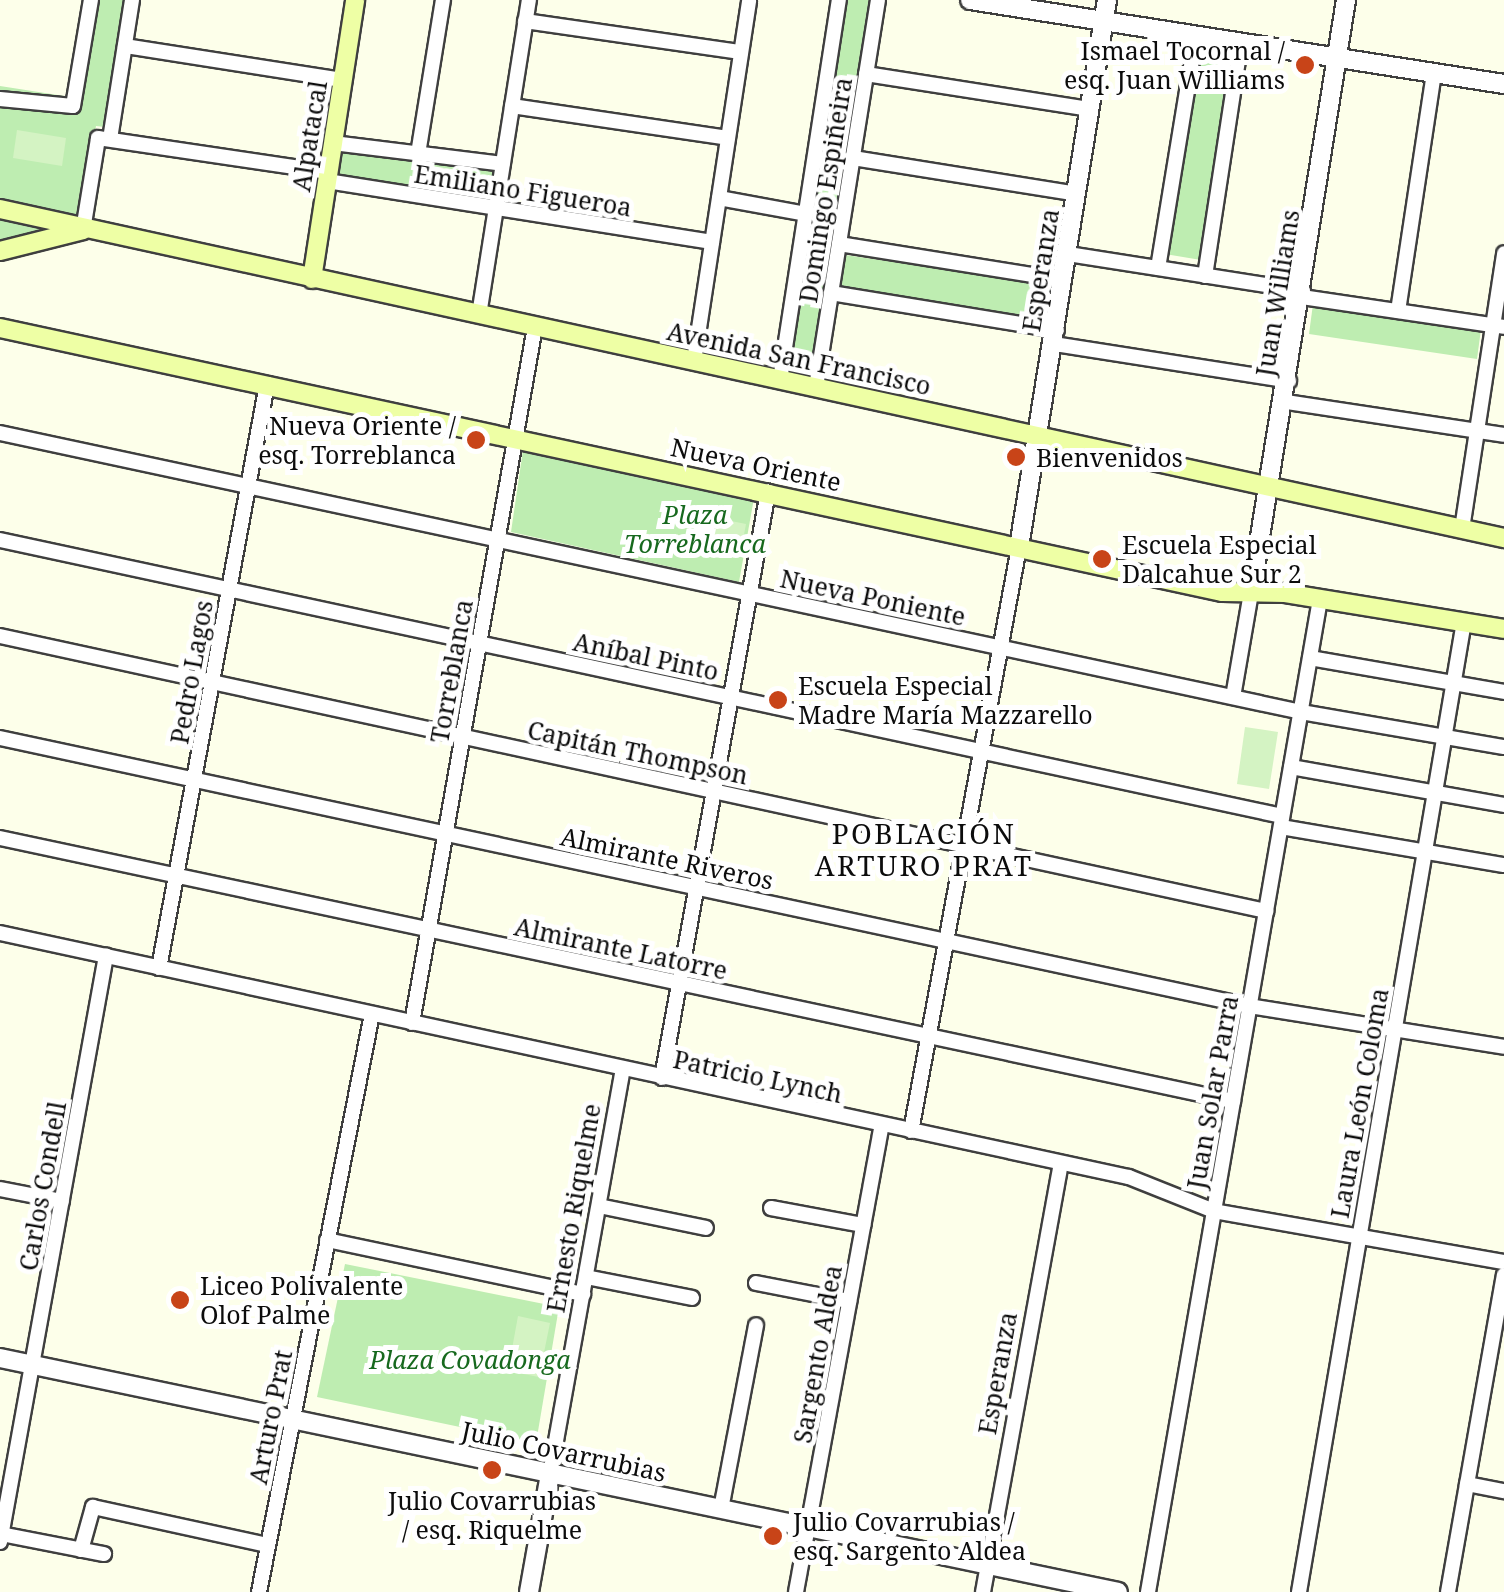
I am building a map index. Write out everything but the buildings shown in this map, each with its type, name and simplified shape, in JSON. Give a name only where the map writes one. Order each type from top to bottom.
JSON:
[{"type":"main road","name":"Alpatacal","points":[[312,279],[355,0]]},
{"type":"main road","name":"Avenida San Francisco","points":[[0,209],[1504,538]]},
{"type":"main road","name":"Avenida San Francisco","points":[[0,251],[83,230]]},
{"type":"main road","name":"Nueva Oriente","points":[[0,328],[1019,547],[1251,593],[1320,599],[1504,628]]},
{"type":"street","points":[[0,99],[73,106],[90,0]]},
{"type":"street","points":[[83,230],[132,0]]},
{"type":"street","points":[[418,154],[443,0]]},
{"type":"street","points":[[479,315],[529,0]]},
{"type":"street","points":[[694,361],[749,0]]},
{"type":"street","name":"Domingo Espiñeira","points":[[780,380],[839,0]]},
{"type":"street","name":"Domingo Espiñeira","points":[[816,388],[878,0]]},
{"type":"street","points":[[972,0],[1013,3],[1504,84]]},
{"type":"street","name":"Esperanza","points":[[1019,547],[1056,337],[1107,0]]},
{"type":"street","name":"Juan Williams","points":[[1251,593],[1286,402],[1346,0]]},
{"type":"street","points":[[526,21],[741,52]]},
{"type":"street","points":[[1158,268],[1196,35]]},
{"type":"street","points":[[1205,276],[1240,42]]},
{"type":"street","points":[[124,46],[342,80]]},
{"type":"street","points":[[1398,311],[1434,73]]},
{"type":"street","points":[[866,74],[1090,109]]},
{"type":"street","points":[[512,106],[728,138]]},
{"type":"street","name":"Emiliano Figueroa","points":[[104,139],[496,209],[712,242]]},
{"type":"street","name":"Emiliano Figueroa","points":[[333,143],[503,164]]},
{"type":"street","points":[[852,158],[1078,194]]},
{"type":"street","points":[[719,198],[806,214]]},
{"type":"street","points":[[839,244],[1064,280]]},
{"type":"street","points":[[1462,529],[1499,326],[1504,253]]},
{"type":"street","points":[[1068,254],[1499,326]]},
{"type":"street","points":[[831,293],[1289,381]]},
{"type":"street","name":"Torreblanca","points":[[412,1023],[536,327]]},
{"type":"street","name":"Pedro Lagos","points":[[159,968],[267,384]]},
{"type":"street","points":[[1286,402],[1504,435]]},
{"type":"street","name":"Nueva Poniente","points":[[0,433],[1300,712],[1504,747]]},
{"type":"street","points":[[662,1078],[768,492]]},
{"type":"street","name":"Aníbal Pinto","points":[[0,540],[982,751],[1425,852],[1504,865]]},
{"type":"street","points":[[910,1131],[1019,547]]},
{"type":"street","points":[[1233,697],[1251,593]]},
{"type":"street","name":"Juan Solar Parra","points":[[1148,1592],[1320,599]]},
{"type":"street","name":"Laura León Coloma","points":[[1299,1592],[1464,622]]},
{"type":"street","name":"Capitán Thompson","points":[[0,636],[1266,911]]},
{"type":"street","points":[[1310,658],[1504,692]]},
{"type":"street","name":"Almirante Riveros","points":[[0,738],[1249,1006],[1504,1047]]},
{"type":"street","points":[[1291,767],[1504,804]]},
{"type":"street","name":"Almirante Latorre","points":[[0,838],[1233,1102]]},
{"type":"street","name":"Patricio Lynch","points":[[0,933],[1146,1182],[1214,1210],[1504,1262]]},
{"type":"street","name":"Carlos Condell","points":[[1,1538],[106,956]]},
{"type":"street","name":"Arturo Prat","points":[[259,1592],[372,1014]]},
{"type":"street","name":"Ernesto Riquelme","points":[[529,1592],[623,1069]]},
{"type":"street","name":"Sargento Aldea","points":[[796,1592],[882,1125]]},
{"type":"street","name":"Esperanza","points":[[983,1592],[1062,1163]]},
{"type":"street","points":[[0,1189],[62,1201]]},
{"type":"street","points":[[599,1206],[706,1228]]},
{"type":"street","points":[[771,1208],[863,1225]]},
{"type":"street","points":[[327,1240],[583,1294]]},
{"type":"street","points":[[1448,1592],[1504,1275]]},
{"type":"street","points":[[586,1277],[692,1298]]},
{"type":"street","points":[[756,1283],[850,1301]]},
{"type":"street","points":[[721,1510],[756,1325]]},
{"type":"street","name":"Julio Covarrubias","points":[[0,1358],[1118,1592]]},
{"type":"street","points":[[1487,1370],[1504,1374]]},
{"type":"street","points":[[1467,1484],[1504,1491]]},
{"type":"street","points":[[81,1550],[94,1507],[268,1544]]},
{"type":"street","points":[[1,1538],[104,1554]]},
{"type":"green space","points":[[93,0],[126,0],[105,127],[96,126],[81,217],[0,242],[0,86],[77,98]]},
{"type":"green space","points":[[848,0],[874,0],[843,209],[813,205]]},
{"type":"green space","points":[[1198,47],[1234,52],[1201,260],[1165,254]]},
{"type":"green space","points":[[17,130],[66,138],[62,166],[13,158]]},
{"type":"green space","points":[[340,151],[495,172],[491,203],[335,178]]},
{"type":"green space","points":[[424,165],[475,172],[471,196],[421,189]]},
{"type":"green space","points":[[814,210],[841,215],[833,260],[807,256]]},
{"type":"green space","points":[[845,255],[1054,285],[1049,323],[840,294]]},
{"type":"green space","points":[[805,260],[834,265],[815,376],[787,371]]},
{"type":"green space","points":[[1313,304],[1481,329],[1477,359],[1309,334]]},
{"type":"green space","name":"Plaza Torreblanca","points":[[523,450],[754,498],[739,582],[511,532]]},
{"type":"green space","points":[[696,514],[746,524],[740,556],[690,546]]},
{"type":"green space","points":[[1245,727],[1278,732],[1269,789],[1237,784]]},
{"type":"green space","name":"Plaza Covadonga","points":[[345,1264],[559,1307],[536,1443],[317,1397]]},
{"type":"green space","points":[[518,1316],[550,1323],[539,1377],[508,1371]]},
{"type":"place","name":"Ismael Tocornal / esq. Juan Williams","points":[[1305,65]]},
{"type":"place","name":"Nueva Oriente / esq. Torreblanca","points":[[476,440]]},
{"type":"place","name":"Bienvenidos","points":[[1016,457]]},
{"type":"place","name":"Escuela Especial Dalcahue Sur 2","points":[[1102,559]]},
{"type":"place","name":"Escuela Especial Madre María Mazzarello","points":[[778,700]]},
{"type":"place","name":"Liceo Polivalente Olof Palme","points":[[180,1300]]},
{"type":"place","name":"Julio Covarrubias / esq. Riquelme","points":[[492,1470]]},
{"type":"place","name":"Julio Covarrubias / esq. Sargento Aldea","points":[[773,1536]]},
{"type":"district","name":"POBLACIÓN ARTURO PRAT","points":[[924,849]]}]
